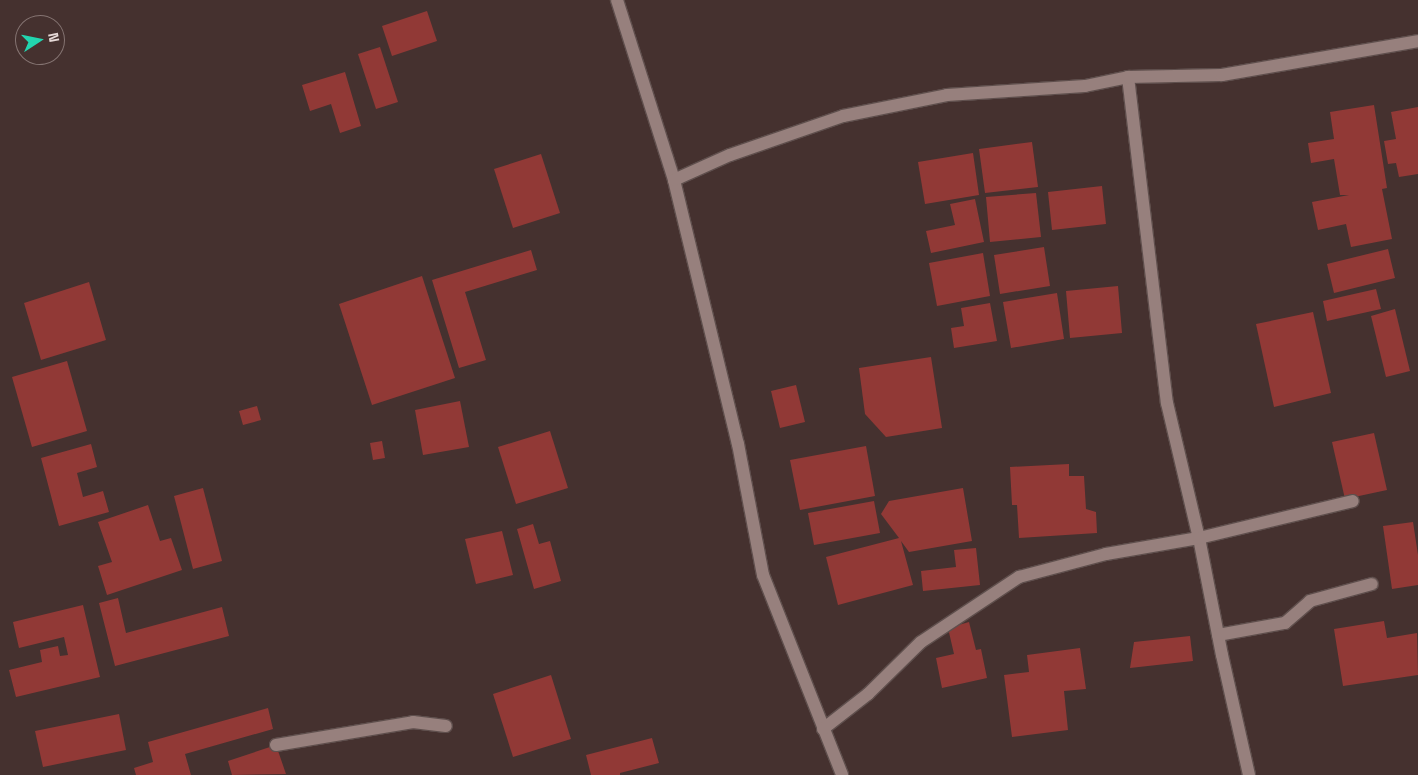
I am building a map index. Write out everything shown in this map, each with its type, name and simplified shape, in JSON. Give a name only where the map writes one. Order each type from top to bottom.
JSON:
[{"type":"street","points":[[617,0],[674,180],[738,444],[763,576],[842,775]]},
{"type":"street","points":[[674,180],[730,155],[843,116],[947,95],[1085,86],[1128,77],[1222,75],[1418,41]]},
{"type":"street","points":[[1128,77],[1167,403],[1199,538],[1249,775]]},
{"type":"street","points":[[823,729],[868,694],[921,642],[1019,576],[1106,554],[1199,538],[1353,501]]},
{"type":"street","points":[[1218,635],[1285,623],[1310,601],[1372,584]]},
{"type":"street","points":[[276,745],[413,722],[446,726]]},
{"type":"building","points":[[427,11],[437,41],[392,56],[382,26]]},
{"type":"building","points":[[380,47],[398,102],[376,109],[358,54]]},
{"type":"building","points":[[345,72],[361,126],[340,133],[331,104],[310,111],[302,85]]},
{"type":"building","points":[[1374,105],[1387,188],[1382,189],[1392,239],[1351,247],[1346,224],[1318,230],[1312,202],[1349,195],[1340,195],[1334,159],[1311,163],[1308,143],[1334,139],[1330,112]]},
{"type":"building","points":[[1418,107],[1418,174],[1399,177],[1396,163],[1388,164],[1384,141],[1396,139],[1391,112]]},
{"type":"building","points":[[1032,142],[1038,187],[985,193],[979,149]]},
{"type":"building","points":[[973,153],[979,195],[925,204],[918,162]]},
{"type":"building","points":[[541,154],[560,213],[513,228],[494,169]]},
{"type":"building","points":[[1102,186],[1106,224],[1052,230],[1048,192]]},
{"type":"building","points":[[1036,193],[1041,237],[990,242],[986,197]]},
{"type":"building","points":[[975,199],[984,242],[931,253],[926,231],[955,225],[950,204]]},
{"type":"building","points":[[1044,247],[1050,286],[1000,294],[994,255]]},
{"type":"building","points":[[1388,249],[1395,278],[1334,293],[1327,264]]},
{"type":"building","points":[[531,250],[537,270],[465,292],[486,360],[459,368],[432,280]]},
{"type":"building","points":[[983,253],[990,296],[937,306],[929,263]]},
{"type":"building","points":[[422,276],[455,378],[372,405],[339,304]]},
{"type":"building","points":[[89,282],[106,340],[41,360],[24,303]]},
{"type":"building","points":[[1118,286],[1122,333],[1070,338],[1066,291]]},
{"type":"building","points":[[1376,289],[1381,309],[1327,321],[1323,301]]},
{"type":"building","points":[[1057,293],[1064,339],[1011,348],[1003,302]]},
{"type":"building","points":[[990,303],[997,341],[954,348],[951,328],[964,326],[961,308]]},
{"type":"building","points":[[1395,309],[1410,371],[1386,377],[1371,316]]},
{"type":"building","points":[[1313,312],[1331,393],[1274,407],[1256,324]]},
{"type":"building","points":[[931,357],[942,428],[886,437],[865,414],[859,368]]},
{"type":"building","points":[[67,361],[87,431],[32,447],[12,377]]},
{"type":"building","points":[[796,385],[805,422],[780,428],[771,391]]},
{"type":"building","points":[[460,401],[469,447],[423,455],[415,410]]},
{"type":"building","points":[[257,406],[261,420],[243,425],[239,411]]},
{"type":"building","points":[[550,431],[568,488],[516,504],[498,447]]},
{"type":"building","points":[[1374,433],[1387,490],[1345,499],[1332,442]]},
{"type":"building","points":[[382,441],[385,458],[373,460],[370,443]]},
{"type":"building","points":[[91,444],[97,467],[77,473],[83,497],[103,491],[109,512],[59,526],[41,458]]},
{"type":"building","points":[[866,446],[875,496],[800,510],[790,460]]},
{"type":"building","points":[[1069,464],[1069,476],[1084,476],[1086,509],[1096,512],[1097,533],[1019,538],[1017,505],[1012,505],[1010,467]]},
{"type":"building","points":[[203,488],[222,561],[193,569],[174,496]]},
{"type":"building","points":[[963,488],[972,541],[909,552],[901,541],[913,585],[838,605],[826,557],[899,538],[881,514],[889,501]]},
{"type":"building","points":[[874,501],[880,533],[814,545],[808,513]]},
{"type":"building","points":[[148,505],[160,541],[171,538],[182,570],[107,595],[98,566],[112,562],[98,522]]},
{"type":"building","points":[[1413,522],[1418,555],[1418,585],[1392,589],[1383,526]]},
{"type":"building","points":[[533,524],[539,544],[550,541],[561,581],[534,589],[517,529]]},
{"type":"building","points":[[502,531],[513,575],[476,584],[465,539]]},
{"type":"building","points":[[976,548],[980,585],[923,591],[921,571],[956,567],[954,550]]},
{"type":"building","points":[[118,598],[126,633],[222,607],[229,636],[115,666],[99,603]]},
{"type":"building","points":[[83,605],[100,677],[16,697],[9,670],[42,662],[40,650],[58,646],[60,656],[68,655],[64,637],[19,648],[13,622]]},
{"type":"building","points":[[1384,621],[1387,638],[1417,633],[1418,675],[1343,686],[1334,629]]},
{"type":"building","points":[[969,622],[976,650],[981,649],[987,678],[942,688],[936,658],[954,654],[948,628]]},
{"type":"building","points":[[1190,636],[1193,661],[1130,668],[1134,642]]},
{"type":"building","points":[[1080,648],[1086,689],[1064,691],[1068,730],[1012,737],[1004,675],[1029,672],[1027,655]]},
{"type":"building","points":[[551,675],[571,739],[513,757],[493,694]]},
{"type":"building","points":[[268,708],[273,729],[185,754],[191,775],[136,775],[134,768],[153,762],[148,742]]},
{"type":"building","points":[[119,714],[126,750],[43,767],[35,731]]},
{"type":"building","points":[[652,738],[659,763],[620,773],[620,775],[591,775],[586,755]]},
{"type":"building","points":[[276,745],[286,774],[232,775],[228,761]]}]
